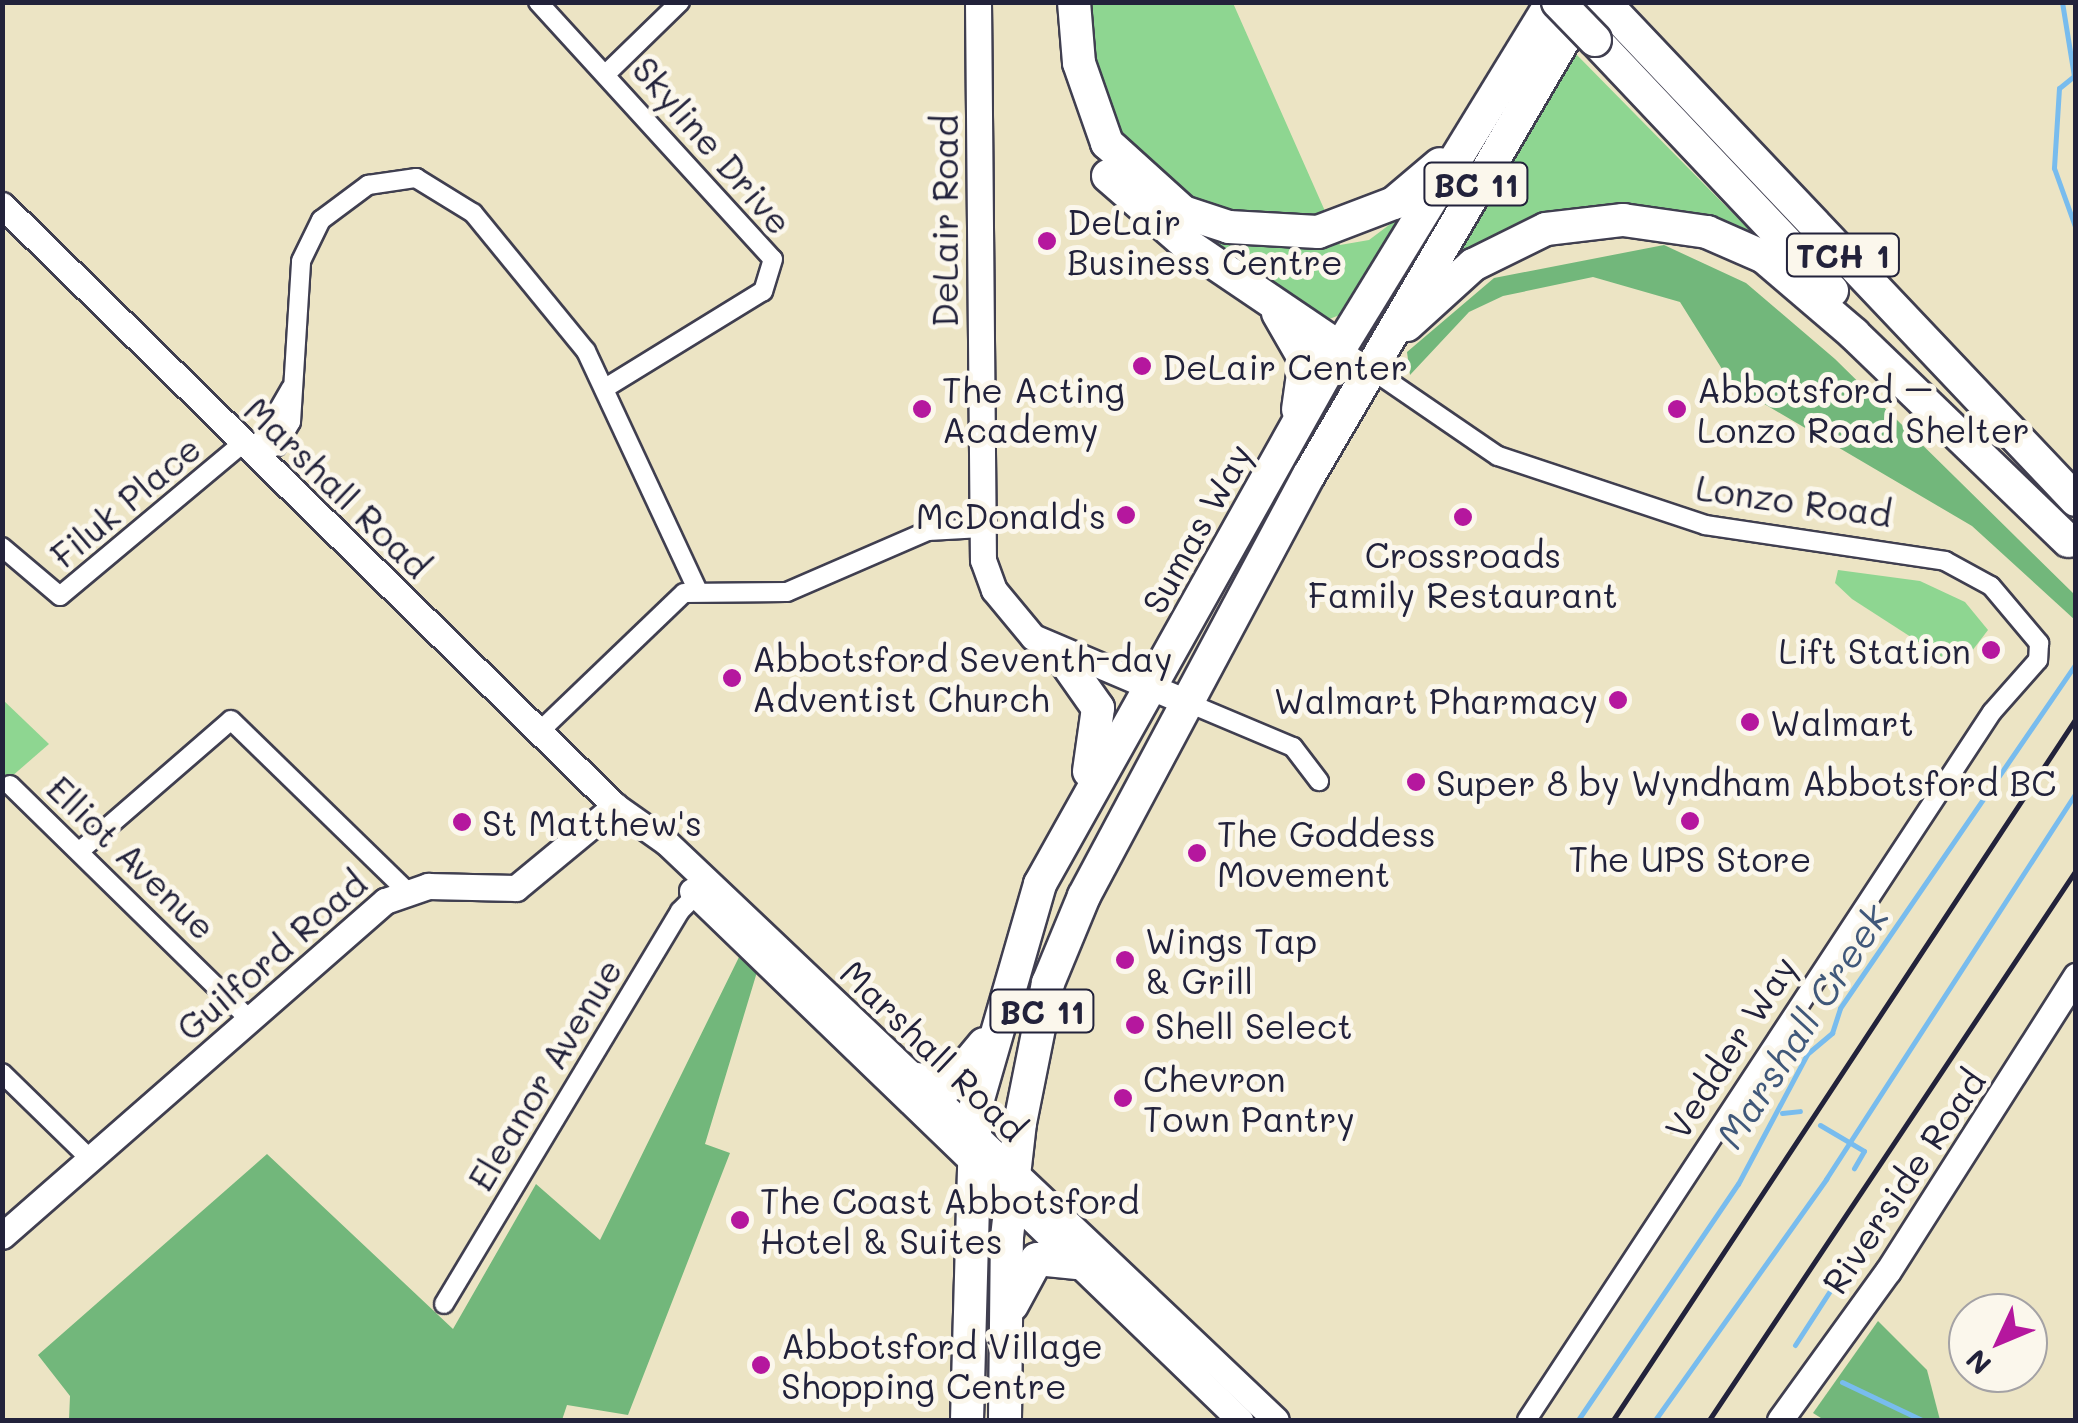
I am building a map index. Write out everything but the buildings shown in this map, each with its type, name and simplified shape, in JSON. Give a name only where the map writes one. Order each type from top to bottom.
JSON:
[{"type":"highway","points":[[1057,2],[1074,115],[1106,174],[1137,207],[1340,348]]},
{"type":"highway","points":[[1074,2],[1079,63],[1108,143],[1183,212],[1229,227],[1318,232],[1361,220],[1430,175],[1476,123]]},
{"type":"highway","name":"Sumas Way","points":[[967,1420],[972,1153],[992,1032],[1040,884],[1340,348],[1476,123],[1555,2]]},
{"type":"highway","name":"TCH 1","points":[[1555,2],[2072,544]]},
{"type":"highway","name":"Sumas Way","points":[[1005,1420],[1013,1189],[1048,984],[1103,856],[1375,361],[1600,5]]},
{"type":"highway","name":"TCH 1","points":[[1600,5],[2076,500]]},
{"type":"highway","points":[[1375,361],[1473,265],[1546,229],[1623,220],[1707,232],[1764,257],[1854,334],[2072,544]]},
{"type":"highway","points":[[1273,305],[1305,360],[1289,445]]},
{"type":"highway","points":[[1060,654],[1101,723],[1072,824]]},
{"type":"highway","points":[[1103,856],[1109,802],[1151,724],[1152,688]]},
{"type":"highway","points":[[910,1078],[950,1085],[992,1032]]},
{"type":"highway","points":[[1006,1318],[1037,1259],[1077,1264]]},
{"type":"main road","name":"DeLair Road","points":[[978,2],[982,528],[994,590],[1060,654],[1186,702]]},
{"type":"main road","name":"Marshall Road","points":[[2,205],[972,1153],[1276,1420]]},
{"type":"main road","name":"Guilford Road","points":[[2,1236],[405,888],[516,888],[621,811]]},
{"type":"main road","name":"Marshall Road","points":[[702,889],[910,1078],[972,1153]]},
{"type":"main road","name":"Riverside Road","points":[[1780,1420],[1888,1271],[2076,976]]},
{"type":"main road","name":"Marshall Road","points":[[1013,1189],[1077,1264],[1240,1420]]},
{"type":"street","name":"Skyline Drive","points":[[538,2],[774,260],[764,291],[608,387]]},
{"type":"street","points":[[607,73],[680,2]]},
{"type":"street","points":[[248,449],[293,384],[294,316],[310,241],[344,198],[390,177],[440,188],[473,213],[608,387],[696,589]]},
{"type":"street","name":"Lonzo Road","points":[[1340,348],[1375,361],[1456,434],[1550,474],[1705,524],[1888,545],[1977,577],[2039,643],[2038,660],[1992,712]]},
{"type":"street","name":"Filuk Place","points":[[2,547],[60,596],[248,449]]},
{"type":"street","points":[[540,731],[673,600],[696,589],[786,592],[928,530],[982,528]]},
{"type":"street","name":"DeLair Road","points":[[1186,702],[1293,747],[1320,781]]},
{"type":"street","name":"Vedder Way","points":[[1527,1420],[1992,712]]},
{"type":"street","points":[[81,850],[231,720],[405,888]]},
{"type":"street","name":"Elliot Avenue","points":[[10,785],[81,850],[249,1019]]},
{"type":"street","name":"Eleanor Avenue","points":[[444,1304],[702,889]]},
{"type":"street","points":[[2,1072],[90,1159]]},
{"type":"green space","points":[[1086,3],[1233,3],[1340,245],[1369,240],[1405,213],[1345,313],[1324,321],[1196,236],[1131,155],[1095,89]]},
{"type":"green space","points":[[1573,51],[1765,246],[1681,210],[1631,206],[1440,271]]},
{"type":"green space","points":[[1664,245],[1746,283],[1835,359],[2075,595],[2075,620],[1972,526],[1732,385],[1680,302],[1593,277],[1503,296],[1469,312],[1410,375],[1407,352],[1494,278]]},
{"type":"green space","points":[[1838,570],[1920,581],[1965,602],[1988,630],[1959,668],[1852,599],[1835,583]]},
{"type":"green space","points":[[2,699],[49,744],[3,784],[2,784]]},
{"type":"green space","points":[[740,955],[757,972],[705,1144],[730,1153],[628,1415],[567,1405],[562,1420],[69,1420],[70,1396],[38,1355],[267,1154],[453,1329],[536,1184],[600,1240]]},
{"type":"green space","points":[[1878,1321],[1927,1370],[1940,1420],[1824,1420],[1813,1413]]},
{"type":"waterway","name":"Marshall Creek","points":[[2062,2],[2074,76],[2059,88],[2054,168],[2076,229]]},
{"type":"waterway","name":"Marshall Creek","points":[[1578,1420],[1738,1184],[1807,1054],[1832,1033],[1840,1008],[2076,663]]},
{"type":"waterway","points":[[1655,1420],[1826,1179],[2076,793]]},
{"type":"waterway","points":[[1782,1113],[1800,1111]]},
{"type":"waterway","points":[[1820,1125],[1864,1151],[1854,1168]]},
{"type":"waterway","points":[[1795,1345],[1893,1193]]},
{"type":"waterway","points":[[1842,1382],[1922,1420]]},
{"type":"railway","points":[[1613,1420],[2076,718]]},
{"type":"railway","points":[[1709,1420],[2076,870]]},
{"type":"place","name":"DeLair Business Centre","points":[[1047,241]]},
{"type":"place","name":"DeLair Center","points":[[1142,366]]},
{"type":"place","name":"The Acting Academy","points":[[922,409]]},
{"type":"place","name":"Abbotsford – Lonzo Road Shelter","points":[[1677,409]]},
{"type":"place","name":"McDonald's","points":[[1126,515]]},
{"type":"place","name":"Crossroads Family Restaurant","points":[[1463,517]]},
{"type":"place","name":"Lift Station","points":[[1991,650]]},
{"type":"place","name":"Abbotsford Seventh-day Adventist Church","points":[[732,678]]},
{"type":"place","name":"Walmart Pharmacy","points":[[1618,700]]},
{"type":"place","name":"Walmart","points":[[1750,722]]},
{"type":"place","name":"Super 8 by Wyndham Abbotsford BC","points":[[1416,782]]},
{"type":"place","name":"The UPS Store","points":[[1690,821]]},
{"type":"place","name":"St Matthew's","points":[[462,822]]},
{"type":"place","name":"The Goddess Movement","points":[[1197,853]]},
{"type":"place","name":"Wings Tap & Grill","points":[[1125,960]]},
{"type":"place","name":"Shell Select","points":[[1135,1025]]},
{"type":"place","name":"Chevron Town Pantry","points":[[1123,1098]]},
{"type":"place","name":"The Coast Abbotsford Hotel & Suites","points":[[740,1220]]},
{"type":"place","name":"Abbotsford Village Shopping Centre","points":[[761,1365]]}]
